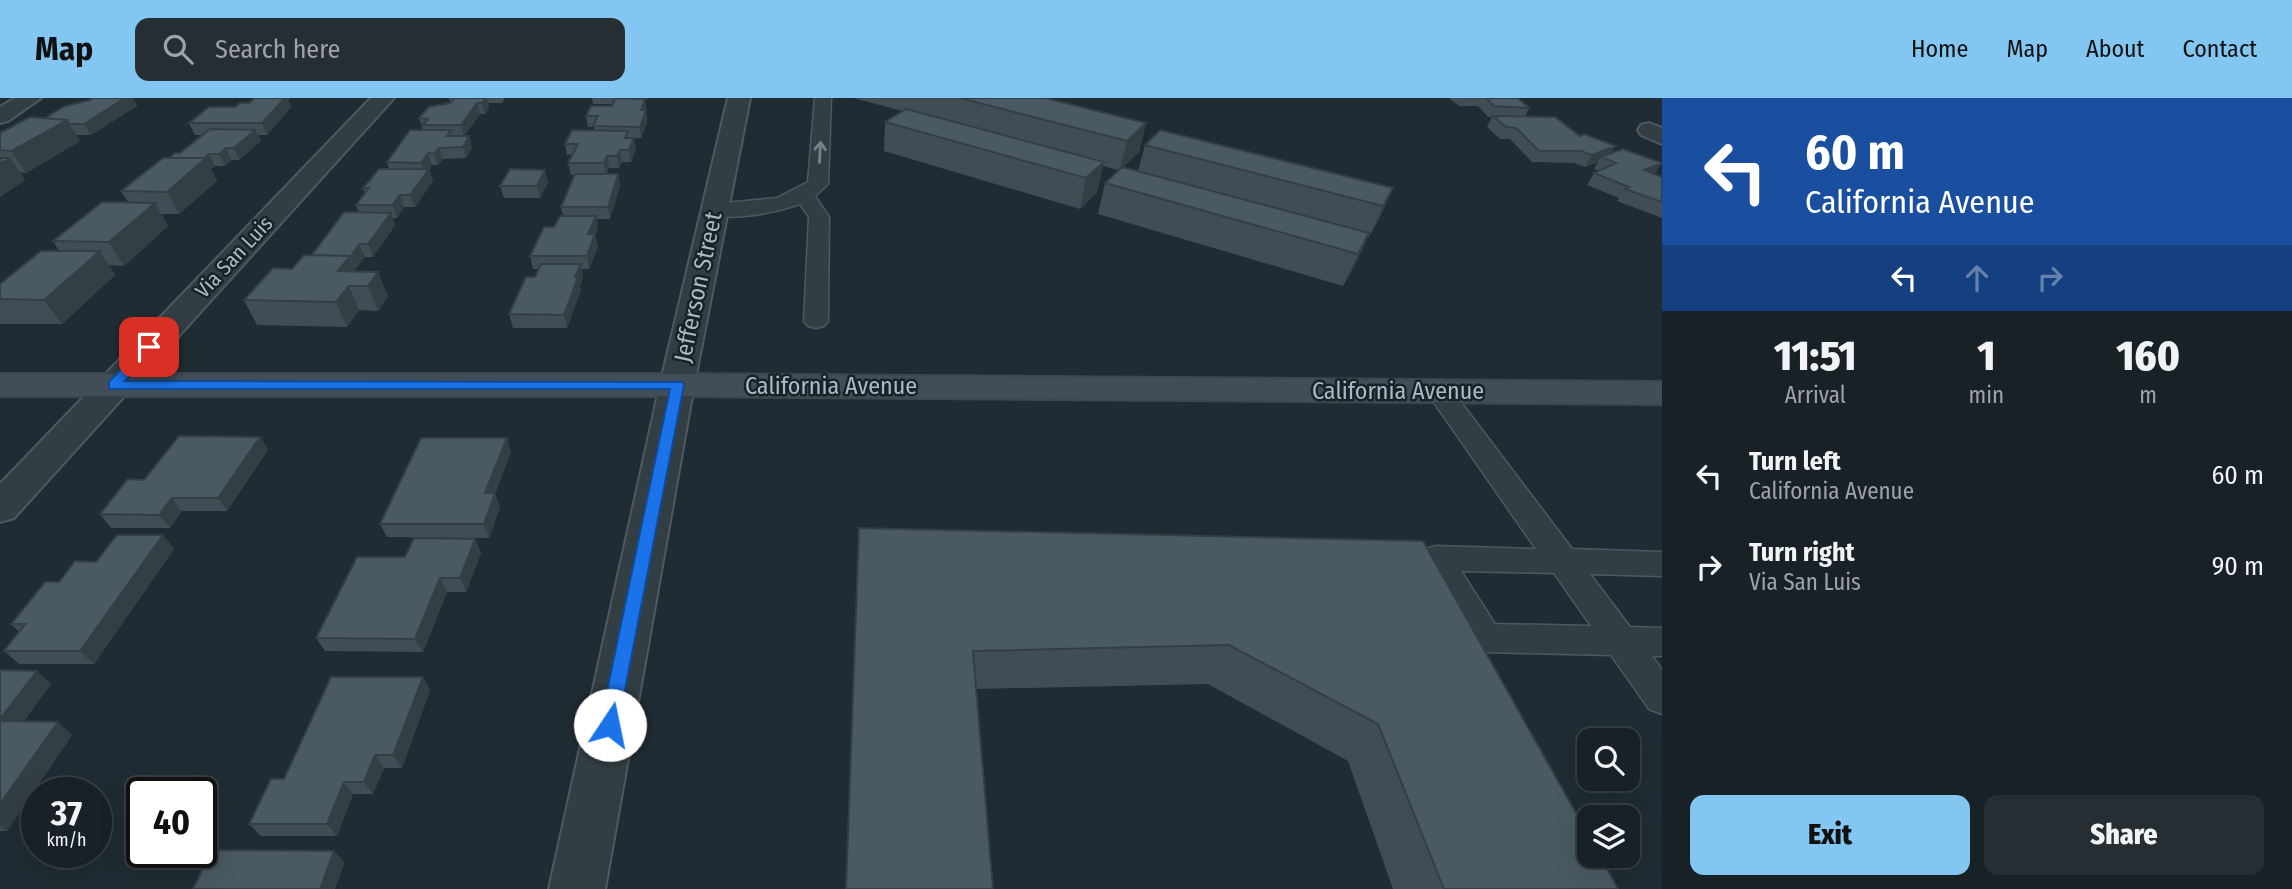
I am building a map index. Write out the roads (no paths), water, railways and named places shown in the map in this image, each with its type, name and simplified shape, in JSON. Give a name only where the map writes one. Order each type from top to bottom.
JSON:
[{"type":"main road","name":"California Avenue","points":[[0,385],[677,385],[1662,393]]},
{"type":"street","points":[[0,117],[30,98]]},
{"type":"street","name":"Via San Luis","points":[[0,508],[383,98]]},
{"type":"street","name":"Jefferson Street","points":[[578,889],[677,385],[738,98]]},
{"type":"lane","points":[[715,209],[776,206],[805,196],[818,184],[823,98]]},
{"type":"lane","points":[[805,196],[819,218],[816,321]]},
{"type":"lane","points":[[1439,391],[1662,698]]},
{"type":"lane","points":[[1662,564],[1436,558],[1485,638],[1662,642]]}]
